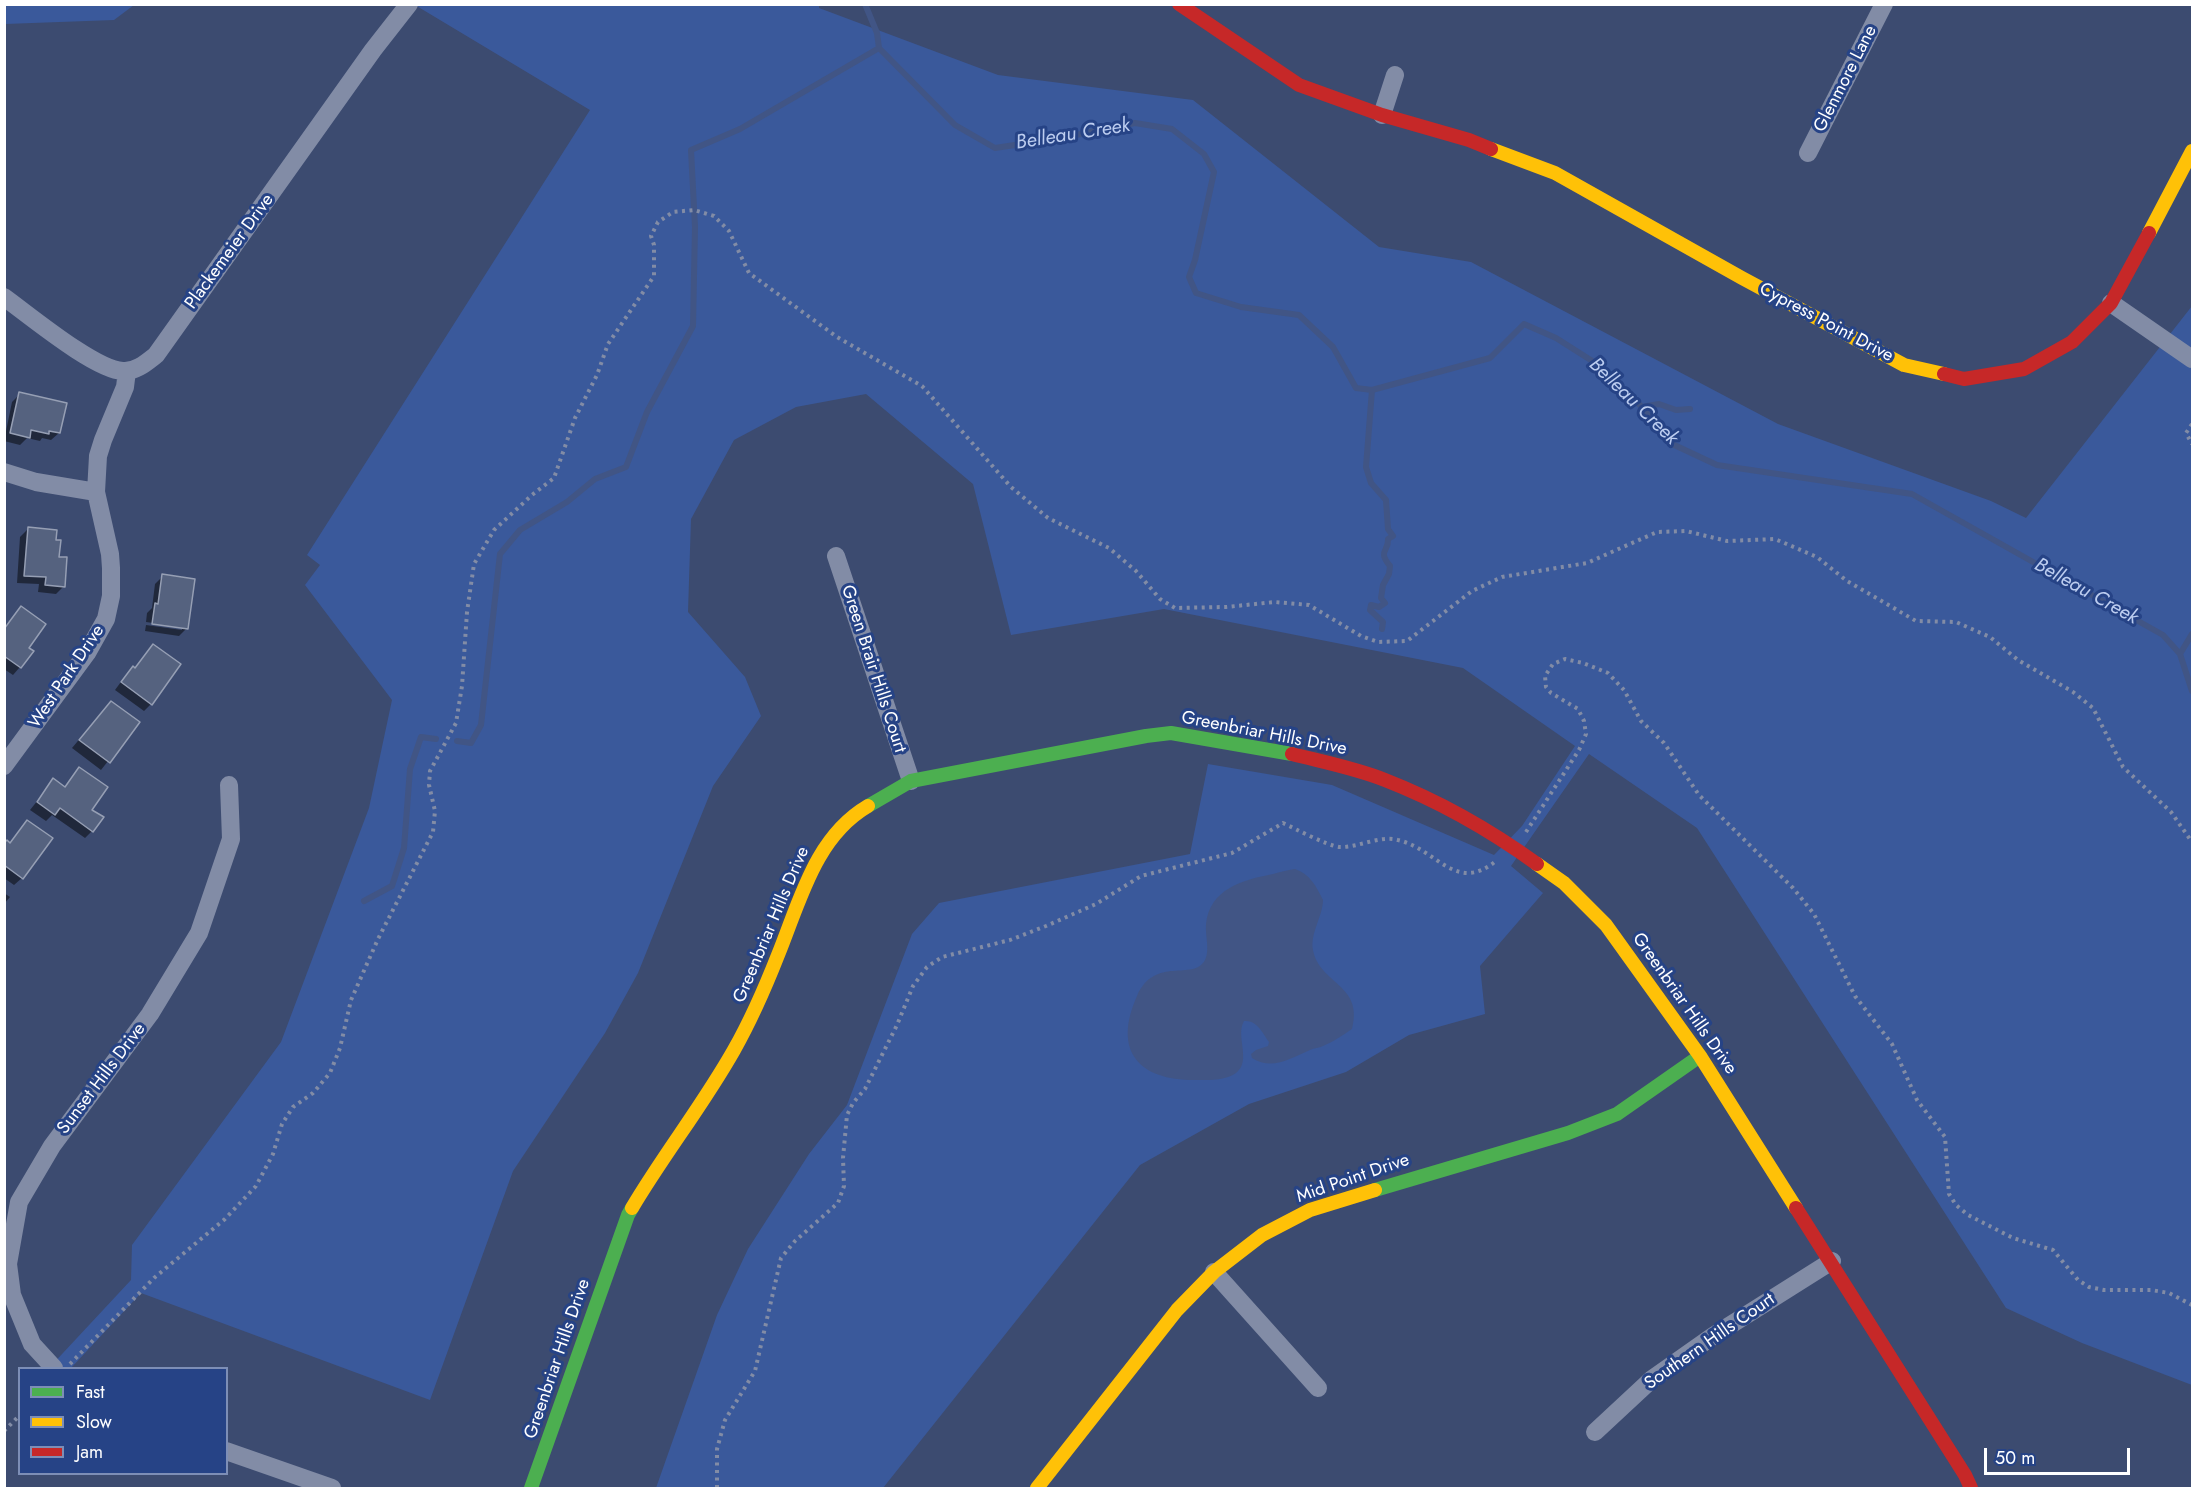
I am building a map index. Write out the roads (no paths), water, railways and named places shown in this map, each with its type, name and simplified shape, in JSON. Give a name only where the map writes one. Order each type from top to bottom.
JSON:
[{"type":"street","name":"Plackemeier Drive","points":[[127,371],[135,369],[156,355],[373,50],[409,4]]},
{"type":"street","name":"Cypress Point Drive","points":[[1179,4],[1299,85],[1382,115],[1469,140],[1555,173],[1742,278],[1904,365],[1964,379],[2024,369],[2072,342],[2111,303],[2193,151]]},
{"type":"street","name":"Glenmore Lane","points":[[1808,153],[1884,4]]},
{"type":"street","points":[[1382,115],[1395,75]]},
{"type":"street","points":[[4,297],[78,351],[105,366],[127,371]]},
{"type":"street","points":[[2111,303],[2193,359]]},
{"type":"street","name":"West Park Drive","points":[[4,766],[87,653],[106,619],[111,596],[110,561],[96,492],[100,448],[125,387],[127,371]]},
{"type":"street","points":[[4,472],[36,482],[96,492]]},
{"type":"street","name":"Green Brair Hills Court","points":[[836,556],[911,781]]},
{"type":"street","name":"Greenbriar Hills Drive","points":[[531,1488],[628,1215],[744,1033],[821,852],[855,814],[911,781],[1146,735],[1171,733],[1282,752],[1348,768],[1385,780],[1453,811],[1512,846],[1564,883],[1600,917],[1700,1056],[1832,1262],[1971,1488]]},
{"type":"street","name":"Sunset Hills Drive","points":[[53,1367],[32,1344],[8,1295],[8,1264],[19,1202],[52,1146],[150,1014],[200,933],[231,839],[229,785]]},
{"type":"street","name":"Mid Point Drive","points":[[1037,1488],[1177,1310],[1214,1272],[1262,1235],[1310,1210],[1568,1133],[1617,1114],[1700,1056]]},
{"type":"street","name":"Southern Hills Court","points":[[1595,1432],[1652,1379],[1713,1336],[1832,1262]]},
{"type":"street","points":[[1214,1272],[1318,1388]]},
{"type":"street","points":[[228,1452],[332,1488]]},
{"type":"waterway","name":"Belleau Creek","points":[[865,4],[877,33],[879,48],[955,125],[995,148],[1135,123],[1172,129],[1204,154],[1214,172],[1195,260],[1189,277],[1196,293],[1241,307],[1299,315],[1333,347],[1356,388],[1372,390],[1490,358],[1524,324],[1556,338],[1597,364],[1642,407],[1670,443],[1717,465],[1912,494],[2163,635],[2180,654],[2192,691]]},
{"type":"waterway","points":[[457,741],[471,743],[481,725],[500,554],[520,530],[567,502],[595,479],[626,467],[647,412],[693,326],[695,227],[691,150],[740,129],[879,48]]},
{"type":"waterway","points":[[1372,390],[1366,467],[1371,483],[1386,500],[1388,529],[1393,536],[1388,539],[1384,554],[1390,566],[1381,598],[1385,603],[1379,607],[1371,605],[1370,610],[1383,622],[1382,629]]},
{"type":"waterway","points":[[1642,407],[1659,404],[1676,410],[1690,409]]},
{"type":"waterway","points":[[2180,654],[2192,634]]},
{"type":"waterway","points":[[364,901],[392,886],[404,848],[410,769],[421,737],[436,739]]}]
